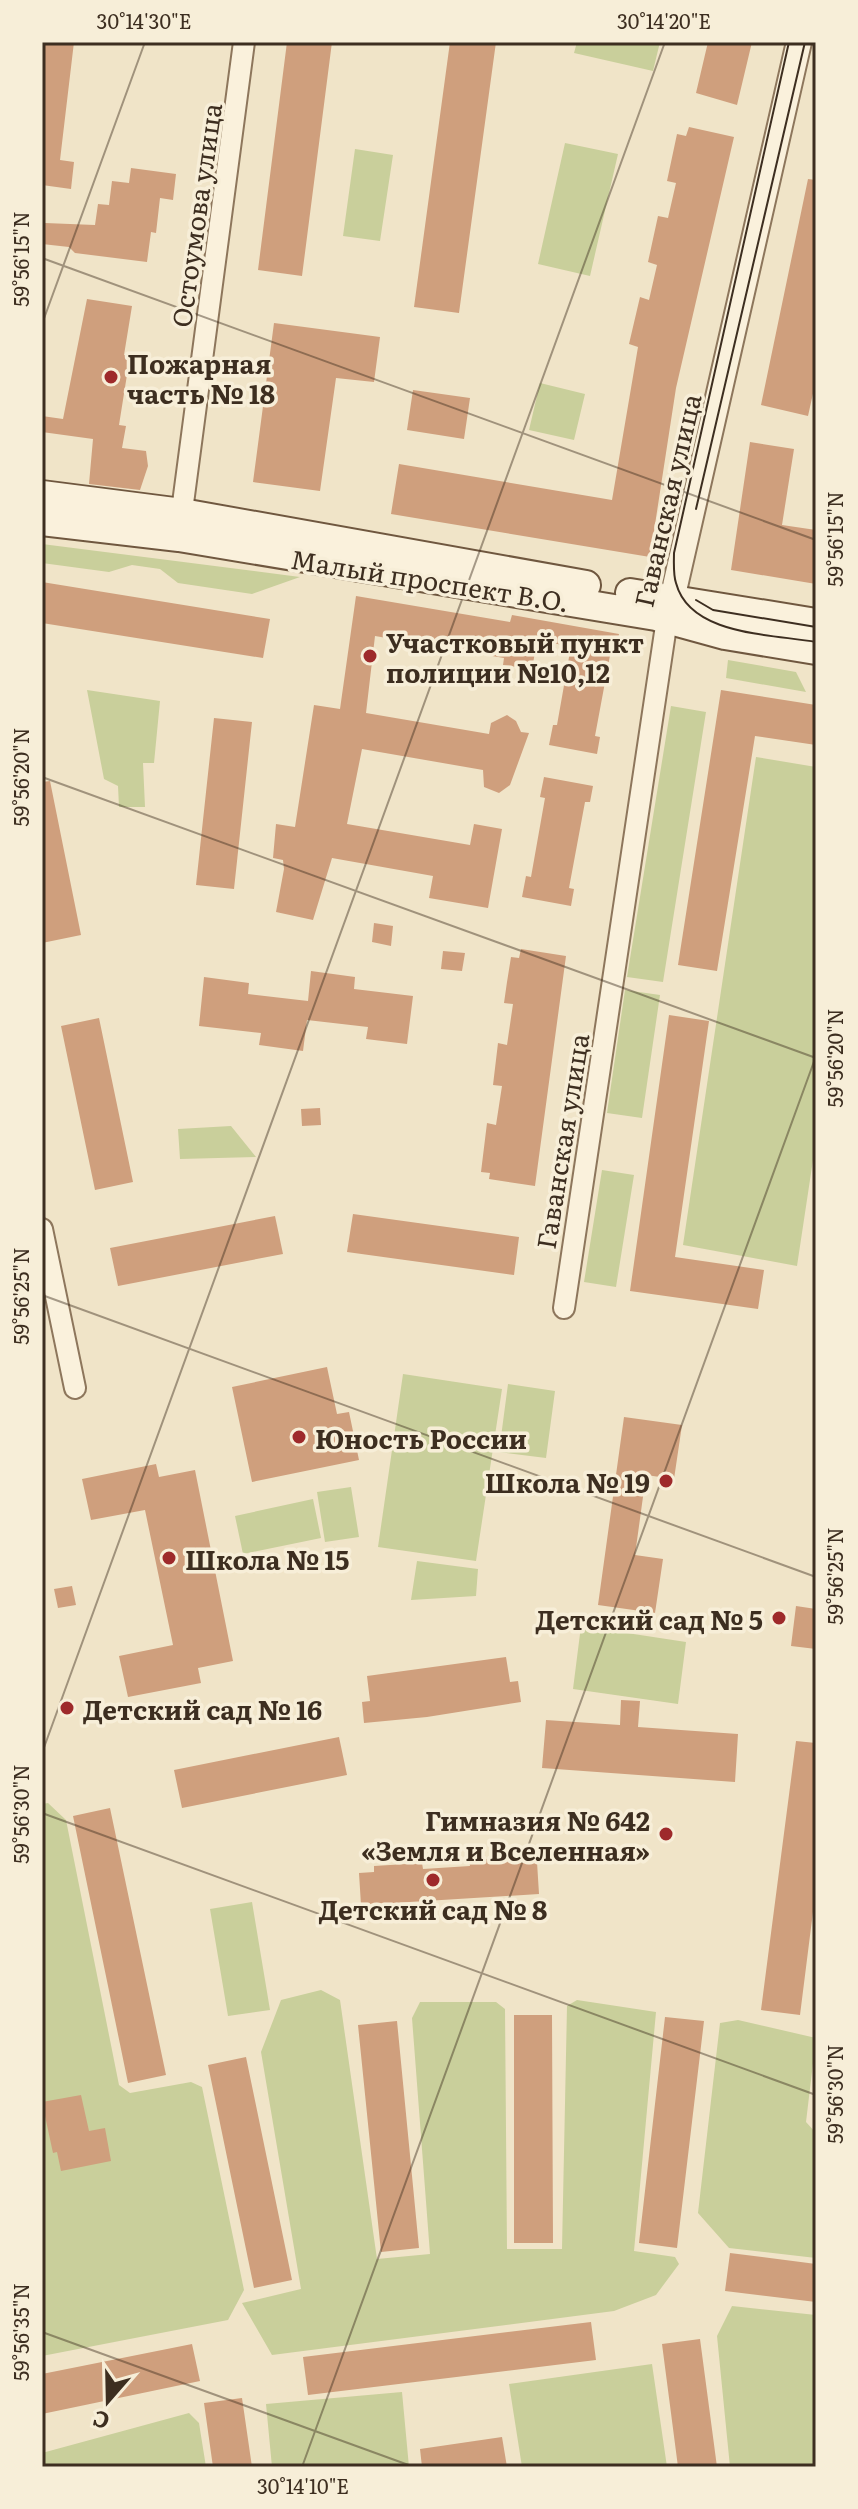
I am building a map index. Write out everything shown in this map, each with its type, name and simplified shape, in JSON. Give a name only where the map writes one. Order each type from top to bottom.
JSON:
[{"type":"main road","name":"Малый проспект В.О.","points":[[42,495],[181,525],[669,610],[816,623]]},
{"type":"main road","name":"Малый проспект В.О.","points":[[42,521],[181,525]]},
{"type":"main road","name":"Малый проспект В.О.","points":[[669,610],[725,635],[816,650]]},
{"type":"street","name":"Остоумова улица","points":[[181,525],[244,42]]},
{"type":"street","name":"Гаванская улица","points":[[564,1308],[669,610],[799,42]]},
{"type":"street","points":[[42,1229],[75,1388]]},
{"type":"green space","points":[[577,42],[660,42],[653,71],[574,53]]},
{"type":"green space","points":[[565,143],[618,154],[590,276],[538,264]]},
{"type":"green space","points":[[355,149],[393,155],[380,241],[343,236]]},
{"type":"green space","points":[[540,383],[585,394],[574,440],[529,430]]},
{"type":"green space","points":[[42,544],[300,577],[252,594],[178,583],[160,569],[132,565],[109,572],[42,563]]},
{"type":"green space","points":[[728,660],[796,672],[806,692],[726,678]]},
{"type":"green space","points":[[87,690],[160,701],[154,763],[143,763],[145,807],[119,807],[118,786],[104,779]]},
{"type":"green space","points":[[671,706],[706,712],[663,982],[627,977]]},
{"type":"green space","points":[[756,757],[816,767],[816,1140],[797,1266],[683,1245]]},
{"type":"green space","points":[[625,990],[660,995],[642,1118],[607,1113]]},
{"type":"green space","points":[[231,1126],[256,1157],[180,1159],[178,1129]]},
{"type":"green space","points":[[602,1170],[634,1175],[616,1287],[584,1282]]},
{"type":"green space","points":[[403,1374],[502,1389],[476,1561],[378,1547]]},
{"type":"green space","points":[[508,1384],[555,1391],[546,1458],[499,1452]]},
{"type":"green space","points":[[351,1487],[359,1537],[325,1542],[317,1492]]},
{"type":"green space","points":[[313,1499],[321,1538],[243,1554],[235,1516]]},
{"type":"green space","points":[[417,1561],[478,1569],[476,1596],[411,1600]]},
{"type":"green space","points":[[581,1626],[686,1642],[678,1704],[573,1689]]},
{"type":"green space","points":[[48,1803],[66,1820],[119,2085],[130,2093],[191,2082],[202,2087],[244,2290],[228,2320],[42,2356],[42,1804]]},
{"type":"green space","points":[[252,1902],[270,2010],[228,2016],[210,1909]]},
{"type":"green space","points":[[321,1990],[340,2000],[377,2259],[430,2254],[412,2018],[420,2002],[496,2002],[505,2009],[507,2249],[562,2249],[567,2006],[577,2000],[656,2012],[634,2251],[675,2257],[679,2264],[656,2295],[614,2311],[272,2355],[242,2303],[301,2289],[261,2052],[281,2000]]},
{"type":"green space","points":[[738,2020],[816,2038],[806,2122],[816,2133],[816,2258],[729,2248],[698,2213],[720,2023]]},
{"type":"green space","points":[[732,2306],[816,2315],[816,2467],[730,2467],[717,2336]]},
{"type":"green space","points":[[652,2364],[667,2467],[522,2467],[509,2384]]},
{"type":"green space","points":[[402,2392],[409,2467],[272,2467],[266,2404]]},
{"type":"green space","points":[[189,2413],[199,2423],[206,2467],[42,2467],[42,2453]]},
{"type":"building","points":[[42,42],[74,42],[60,160],[74,162],[71,189],[42,185]]},
{"type":"building","points":[[287,42],[332,42],[302,276],[258,270]]},
{"type":"building","points":[[450,42],[496,42],[459,313],[414,307]]},
{"type":"building","points":[[708,42],[752,42],[737,105],[696,93]]},
{"type":"building","points":[[689,127],[734,137],[676,388],[650,557],[391,514],[399,464],[612,500],[638,347],[629,344],[640,297],[649,300],[657,265],[648,262],[658,216],[668,218],[676,183],[667,181],[677,134],[686,136]]},
{"type":"building","points":[[131,168],[176,174],[173,200],[160,198],[156,233],[151,232],[147,262],[75,253],[69,247],[42,244],[45,223],[95,225],[98,204],[109,205],[112,181],[129,183]]},
{"type":"building","points":[[808,179],[816,180],[816,380],[808,416],[761,405]]},
{"type":"building","points":[[87,299],[132,306],[124,355],[130,356],[119,425],[126,426],[122,448],[146,451],[148,466],[140,490],[89,484],[93,439],[42,432],[42,416],[63,419]]},
{"type":"building","points":[[274,323],[380,337],[374,382],[336,378],[320,491],[253,482]]},
{"type":"building","points":[[413,390],[470,398],[464,439],[407,430]]},
{"type":"building","points":[[750,442],[794,449],[782,525],[816,530],[816,584],[731,570]]},
{"type":"building","points":[[42,582],[270,619],[263,658],[42,623]]},
{"type":"building","points":[[356,596],[510,622],[512,615],[619,634],[616,651],[611,650],[595,736],[600,737],[597,754],[549,745],[553,725],[557,725],[571,646],[537,641],[532,669],[503,665],[504,658],[375,636],[366,713],[489,734],[491,723],[507,715],[516,721],[521,732],[529,733],[510,785],[499,793],[484,787],[483,770],[362,749],[347,824],[470,845],[474,824],[502,829],[488,908],[429,898],[433,876],[332,858],[313,920],[276,912],[284,869],[283,860],[273,858],[276,824],[295,827],[314,705],[340,709]]},
{"type":"building","points":[[721,690],[816,705],[816,745],[755,736],[717,971],[678,965]]},
{"type":"building","points":[[214,718],[252,722],[234,889],[196,885]]},
{"type":"building","points":[[544,777],[593,786],[590,802],[585,802],[569,888],[574,889],[571,906],[522,897],[526,876],[531,877],[545,798],[540,797]]},
{"type":"building","points":[[50,781],[81,935],[42,943],[42,782]]},
{"type":"building","points":[[374,923],[393,926],[391,946],[372,942]]},
{"type":"building","points":[[521,949],[566,956],[535,1186],[489,1179],[490,1173],[481,1172],[487,1123],[496,1125],[502,1086],[493,1085],[498,1043],[507,1045],[513,1004],[504,1003],[511,957],[519,958]]},
{"type":"building","points":[[443,951],[465,953],[462,971],[441,969]]},
{"type":"building","points":[[311,971],[355,977],[354,989],[413,996],[407,1044],[366,1039],[368,1027],[307,1020],[303,1051],[259,1045],[261,1033],[199,1026],[204,977],[249,983],[248,994],[308,1001]]},
{"type":"building","points":[[669,1015],[709,1021],[675,1257],[764,1270],[758,1309],[630,1291]]},
{"type":"building","points":[[99,1018],[133,1182],[95,1190],[61,1026]]},
{"type":"building","points":[[320,1108],[321,1125],[302,1126],[301,1109]]},
{"type":"building","points":[[353,1214],[519,1237],[514,1275],[347,1252]]},
{"type":"building","points":[[275,1216],[283,1254],[118,1286],[110,1248]]},
{"type":"building","name":"Юность России","points":[[327,1367],[337,1414],[349,1412],[359,1460],[252,1482],[232,1387]]},
{"type":"building","points":[[624,1417],[682,1425],[674,1479],[646,1475],[635,1555],[663,1559],[655,1613],[598,1605]]},
{"type":"building","points":[[156,1464],[159,1477],[195,1470],[233,1661],[198,1668],[201,1683],[128,1697],[119,1656],[173,1645],[145,1510],[91,1520],[82,1479]]},
{"type":"building","points":[[72,1586],[76,1605],[58,1608],[54,1589]]},
{"type":"building","points":[[796,1606],[816,1609],[816,1649],[791,1646]]},
{"type":"building","points":[[506,1657],[510,1682],[518,1681],[521,1702],[427,1717],[364,1723],[362,1702],[370,1701],[367,1676]]},
{"type":"building","points":[[621,1700],[640,1701],[638,1727],[738,1734],[735,1782],[542,1768],[546,1720],[620,1725]]},
{"type":"building","points":[[339,1737],[347,1775],[182,1808],[174,1770]]},
{"type":"building","points":[[796,1741],[816,1743],[816,1888],[800,2015],[761,2010]]},
{"type":"building","points":[[110,1808],[166,2075],[128,2083],[73,1816]]},
{"type":"building","points":[[516,1857],[517,1863],[537,1862],[539,1894],[361,1905],[359,1873],[374,1872],[374,1866],[422,1863],[423,1869],[470,1866],[469,1860]]},
{"type":"building","points":[[514,2015],[552,2015],[553,2243],[514,2243]]},
{"type":"building","points":[[665,2017],[704,2021],[677,2248],[639,2243]]},
{"type":"building","points":[[397,2021],[419,2248],[381,2252],[358,2025]]},
{"type":"building","points":[[246,2057],[292,2280],[254,2288],[208,2065]]},
{"type":"building","points":[[81,2095],[89,2131],[105,2128],[111,2161],[61,2171],[57,2152],[53,2153],[42,2102]]},
{"type":"building","points":[[730,2253],[816,2264],[816,2302],[725,2291]]},
{"type":"building","points":[[591,2322],[596,2360],[308,2395],[303,2357]]},
{"type":"building","points":[[700,2339],[717,2467],[678,2467],[662,2344]]},
{"type":"building","points":[[192,2344],[200,2381],[42,2414],[42,2374]]},
{"type":"building","points":[[242,2398],[252,2467],[213,2467],[204,2403]]},
{"type":"building","points":[[502,2437],[507,2467],[422,2467],[420,2449]]},
{"type":"tram line","points":[[789,42],[674,553],[674,572],[684,600],[715,623],[756,634],[816,642]]},
{"type":"tram line","points":[[696,509],[805,42]]},
{"type":"tram line","points":[[696,600],[713,610],[816,627]]},
{"type":"place","name":"Пожарная часть № 18","points":[[111,377]]},
{"type":"place","name":"Участковый пункт полиции №10,12","points":[[370,656]]},
{"type":"place","name":"Юность России","points":[[299,1437]]},
{"type":"place","name":"Школа № 19","points":[[666,1481]]},
{"type":"place","name":"Школа № 15","points":[[169,1558]]},
{"type":"place","name":"Детский сад № 5","points":[[779,1618]]},
{"type":"place","name":"Детский сад № 16","points":[[67,1708]]},
{"type":"place","name":"Гимназия № 642 «Земля и Вселенная»","points":[[666,1834]]},
{"type":"place","name":"Детский сад № 8","points":[[433,1880]]}]
